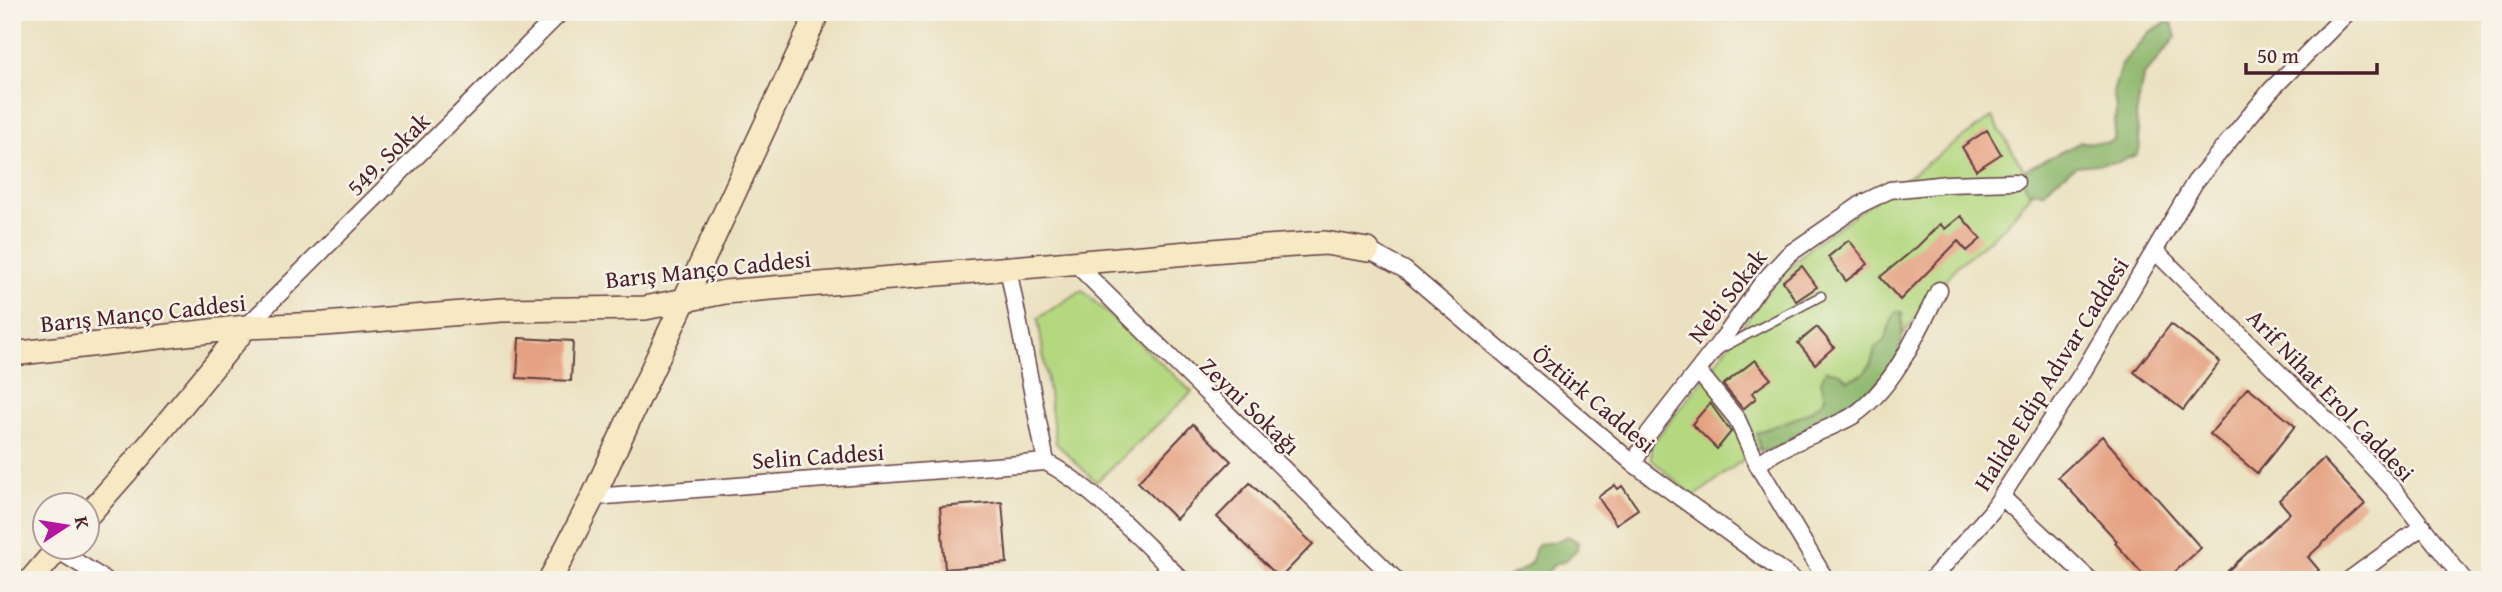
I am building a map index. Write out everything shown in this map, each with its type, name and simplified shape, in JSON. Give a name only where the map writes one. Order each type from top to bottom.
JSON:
[{"type":"street","name":"549. Sokak","points":[[246,327],[561,12]]},
{"type":"street","points":[[550,580],[593,497],[818,12]]},
{"type":"street","name":"Halide Edip Adıvar Caddesi","points":[[1931,580],[1991,512],[2081,375],[2195,182],[2271,90],[2348,12]]},
{"type":"street","name":"Nebi Sokak","points":[[1634,464],[1649,433],[1762,283],[1789,254],[1863,203],[1890,190],[2016,181]]},
{"type":"street","name":"Barış Manço Caddesi","points":[[12,354],[246,327],[324,324],[501,310],[645,308],[725,292],[1074,262],[1325,243],[1368,250]]},
{"type":"street","name":"Öztürk Caddesi","points":[[1368,250],[1405,270],[1634,464],[1794,580]]},
{"type":"street","name":"Arif Nihat Erol Caddesi","points":[[2155,250],[2393,489],[2464,580]]},
{"type":"street","name":"Zeyni Sokağı","points":[[1074,262],[1396,580]]},
{"type":"street","points":[[1008,268],[1046,461],[1069,475],[1090,493],[1182,580]]},
{"type":"street","points":[[1758,466],[1770,456],[1853,416],[1865,405],[1886,383],[1910,348],[1939,290]]},
{"type":"street","points":[[102,498],[246,327]]},
{"type":"street","points":[[1698,371],[1737,419],[1758,466],[1826,580]]},
{"type":"street","name":"Selin Caddesi","points":[[593,497],[1046,461]]},
{"type":"street","points":[[2001,496],[2090,580]]},
{"type":"street","points":[[2350,580],[2423,526]]},
{"type":"street","points":[[31,580],[48,560]]},
{"type":"street","points":[[76,560],[106,580]]},
{"type":"lane","points":[[1710,354],[1821,296]]},
{"type":"green space","points":[[2166,23],[2172,23],[2176,37],[2143,77],[2136,116],[2140,148],[2136,155],[2119,162],[2076,166],[2044,192],[2029,192],[2024,181],[2026,169],[2081,142],[2108,143],[2114,140],[2116,108],[2113,92],[2121,65],[2149,32]]},
{"type":"green space","points":[[1992,117],[2027,175],[2032,193],[2003,228],[1958,265],[1851,399],[1765,443],[1694,497],[1651,459],[1651,445],[1712,368],[1773,284],[1815,243]]},
{"type":"green space","points":[[1082,290],[1192,392],[1096,482],[1056,443],[1038,318]]},
{"type":"green space","points":[[1895,312],[1902,312],[1900,350],[1890,368],[1874,387],[1837,415],[1803,430],[1778,447],[1760,451],[1757,433],[1804,415],[1825,397],[1821,381],[1826,370],[1840,373],[1848,380],[1863,374],[1871,364],[1875,348],[1884,341]]},
{"type":"green space","points":[[1568,536],[1578,542],[1577,549],[1564,562],[1556,563],[1539,580],[1503,580],[1529,564],[1539,544]]},
{"type":"building","points":[[1987,130],[2001,154],[1976,170],[1962,147]]},
{"type":"building","points":[[1961,216],[1981,239],[1967,251],[1958,241],[1900,300],[1880,277],[1940,224],[1945,229]]},
{"type":"building","points":[[1849,240],[1868,264],[1846,281],[1828,257]]},
{"type":"building","points":[[1802,266],[1817,287],[1796,301],[1783,281]]},
{"type":"building","points":[[2171,324],[2220,362],[2183,410],[2134,372]]},
{"type":"building","points":[[1817,327],[1834,347],[1815,364],[1798,343]]},
{"type":"building","points":[[519,338],[573,341],[571,381],[517,378]]},
{"type":"building","points":[[1755,360],[1771,379],[1752,393],[1756,398],[1743,409],[1723,385]]},
{"type":"building","points":[[2248,387],[2295,426],[2257,473],[2210,434]]},
{"type":"building","points":[[1710,403],[1731,432],[1717,449],[1692,424]]},
{"type":"building","points":[[1193,424],[1231,461],[1176,519],[1138,482]]},
{"type":"building","points":[[2102,436],[2201,548],[2166,580],[2148,580],[2115,543],[2117,541],[2058,477]]},
{"type":"building","points":[[2323,459],[2365,504],[2308,557],[2319,570],[2308,580],[2218,580],[2290,513],[2279,500]]},
{"type":"building","points":[[1250,483],[1313,544],[1280,578],[1217,517]]},
{"type":"building","points":[[1615,485],[1618,489],[1622,486],[1638,509],[1616,524],[1598,497]]},
{"type":"building","points":[[1002,502],[1007,563],[945,569],[940,507]]}]
